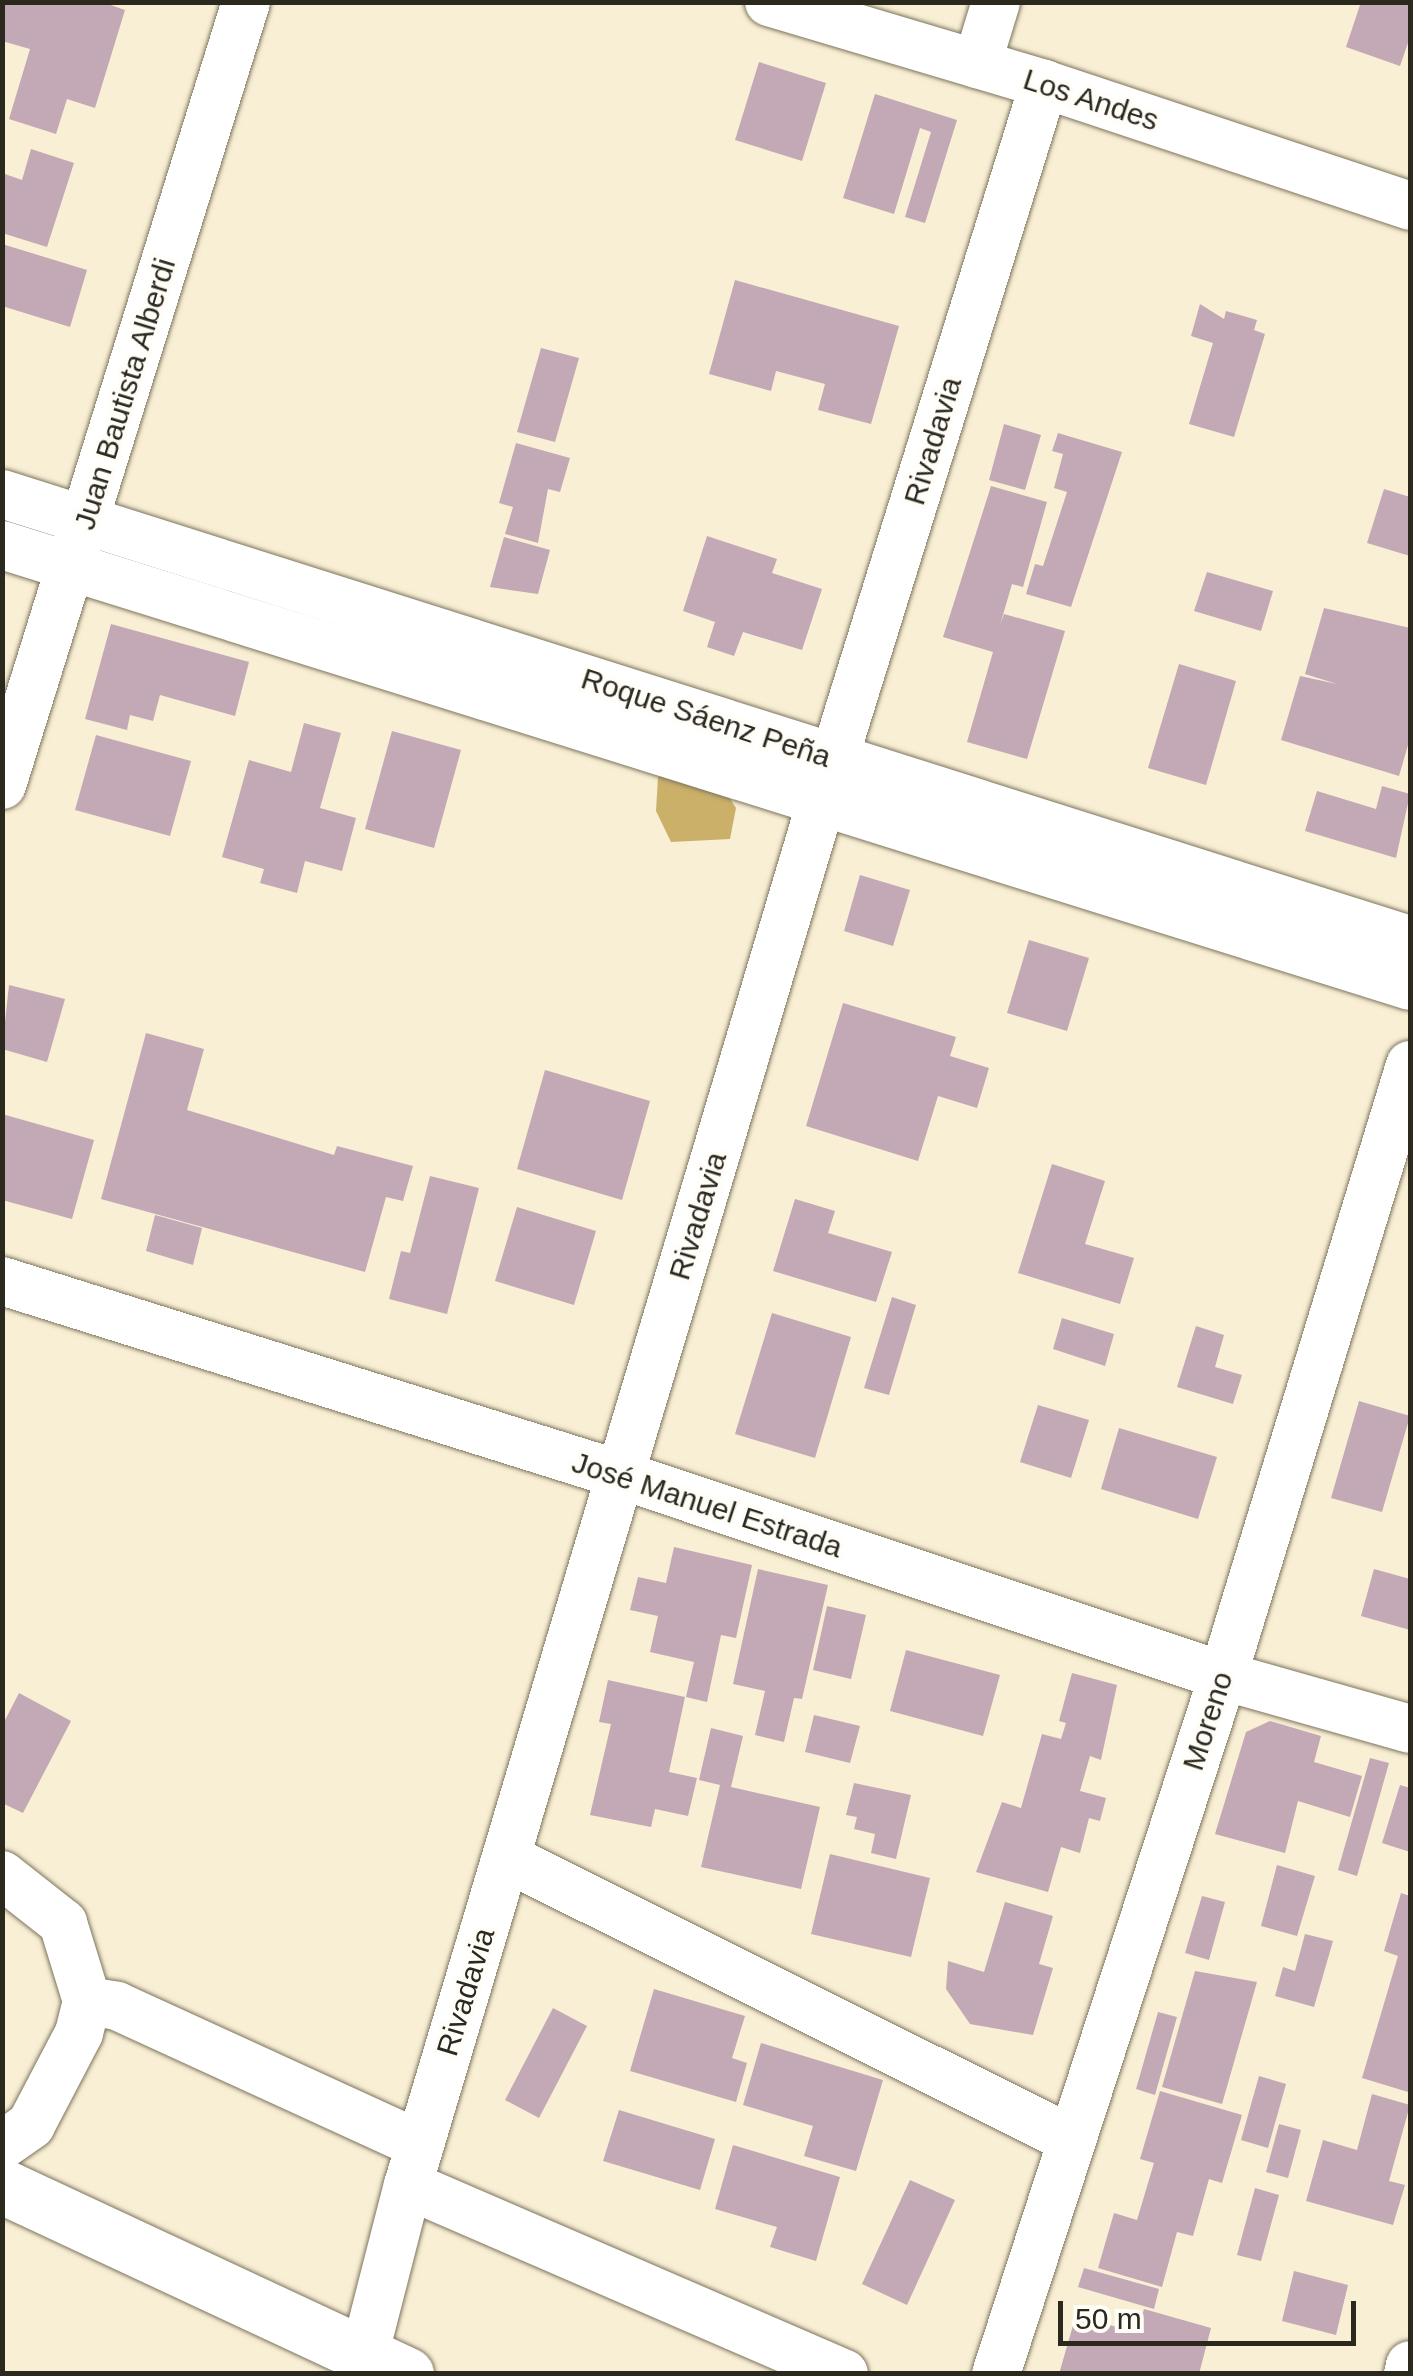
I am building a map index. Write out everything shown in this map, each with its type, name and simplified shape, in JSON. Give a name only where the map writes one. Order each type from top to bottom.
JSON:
[{"type":"main road","points":[[2,2186],[385,2363]]},
{"type":"street","name":"Juan Bautista Alberdi","points":[[2,785],[246,2]]},
{"type":"street","name":"Los Andes","points":[[769,2],[1044,84],[1410,206]]},
{"type":"street","points":[[977,64],[996,2]]},
{"type":"street","name":"Rivadavia","points":[[385,2363],[414,2165],[828,780],[1044,84]]},
{"type":"street","name":"Roque Sáenz Peña","points":[[2,494],[86,520],[1410,986]]},
{"type":"street","name":"Roque Sáenz Peña","points":[[2,545],[828,780],[1410,940]]},
{"type":"street","name":"Moreno","points":[[996,2374],[1223,1676],[1410,1065]]},
{"type":"street","name":"José Manuel Estrada","points":[[2,1281],[621,1476],[1223,1676],[1410,1729]]},
{"type":"street","points":[[506,1858],[1072,2140]]},
{"type":"street","points":[[2,1875],[63,1923],[86,2001],[79,2033],[31,2124],[2,2145]]},
{"type":"street","points":[[86,2001],[117,2006],[414,2165],[844,2374]]},
{"type":"street","points":[[1408,2374],[1410,2366]]},
{"type":"shaded area","points":[[686,764],[716,777],[736,808],[730,839],[671,842],[656,811],[658,777]]},
{"type":"building","points":[[2,2],[102,2],[125,10],[95,108],[67,99],[56,134],[9,119],[30,49],[2,41]]},
{"type":"building","points":[[1361,2],[1410,2],[1410,37],[1400,66],[1346,47]]},
{"type":"building","points":[[759,62],[826,83],[802,161],[735,140]]},
{"type":"building","points":[[875,94],[957,120],[925,223],[905,217],[931,132],[920,128],[894,214],[843,198]]},
{"type":"building","points":[[31,149],[74,163],[47,247],[2,233],[2,173],[22,180]]},
{"type":"building","points":[[2,244],[87,270],[70,327],[2,306]]},
{"type":"building","points":[[735,280],[899,326],[871,424],[818,410],[825,384],[776,371],[771,391],[709,374]]},
{"type":"building","points":[[1200,304],[1224,319],[1226,311],[1257,320],[1254,330],[1265,334],[1234,437],[1189,424],[1213,343],[1191,336]]},
{"type":"building","points":[[541,348],[579,358],[555,442],[517,432]]},
{"type":"building","points":[[1004,424],[1041,435],[1025,490],[989,480]]},
{"type":"building","points":[[1058,433],[1122,452],[1071,607],[1026,594],[1035,564],[1043,566],[1067,492],[1054,488],[1063,454],[1052,451]]},
{"type":"building","points":[[516,443],[570,458],[560,492],[548,489],[538,543],[505,534],[513,507],[499,503]]},
{"type":"building","points":[[991,486],[1047,502],[1023,587],[1012,584],[1000,625],[1004,614],[1065,631],[1027,759],[967,742],[993,652],[943,637]]},
{"type":"building","points":[[1384,489],[1410,497],[1410,556],[1367,543]]},
{"type":"building","points":[[707,536],[777,559],[772,573],[822,589],[802,650],[743,632],[734,656],[707,647],[715,622],[683,611]]},
{"type":"building","points":[[504,537],[550,550],[538,594],[490,587]]},
{"type":"building","points":[[1207,572],[1273,591],[1261,631],[1194,611]]},
{"type":"building","points":[[1324,608],[1410,628],[1410,738],[1399,776],[1281,740],[1300,676],[1337,684],[1305,674]]},
{"type":"building","points":[[111,624],[249,662],[235,716],[160,695],[153,721],[130,715],[127,730],[85,719]]},
{"type":"building","points":[[1179,664],[1236,681],[1206,785],[1148,768]]},
{"type":"building","points":[[304,723],[341,733],[320,808],[356,818],[342,871],[305,861],[297,893],[260,883],[264,869],[222,857],[249,760],[291,772]]},
{"type":"building","points":[[392,731],[461,750],[434,848],[365,829]]},
{"type":"building","points":[[96,735],[191,761],[170,836],[75,810]]},
{"type":"building","points":[[1382,786],[1410,794],[1396,858],[1305,831],[1317,791],[1376,809]]},
{"type":"building","points":[[860,875],[910,890],[893,946],[844,931]]},
{"type":"building","points":[[1029,940],[1089,958],[1067,1031],[1007,1013]]},
{"type":"building","points":[[9,985],[65,999],[47,1062],[2,1049]]},
{"type":"building","points":[[843,1003],[956,1037],[950,1056],[989,1068],[977,1108],[938,1096],[918,1161],[806,1126]]},
{"type":"building","points":[[146,1033],[204,1049],[187,1110],[334,1155],[337,1146],[413,1166],[403,1201],[386,1197],[365,1272],[101,1199]]},
{"type":"building","points":[[545,1070],[650,1101],[622,1200],[517,1169]]},
{"type":"building","points":[[2,1114],[94,1140],[72,1219],[2,1200]]},
{"type":"building","points":[[1052,1164],[1105,1181],[1085,1244],[1134,1258],[1120,1304],[1018,1273]]},
{"type":"building","points":[[430,1176],[479,1188],[447,1314],[389,1299],[401,1251],[410,1253]]},
{"type":"building","points":[[795,1199],[835,1211],[828,1233],[892,1252],[876,1302],[773,1271]]},
{"type":"building","points":[[517,1207],[596,1231],[574,1305],[495,1281]]},
{"type":"building","points":[[155,1215],[202,1228],[193,1265],[146,1251]]},
{"type":"building","points":[[892,1297],[916,1305],[889,1395],[864,1388]]},
{"type":"building","points":[[772,1313],[851,1337],[815,1458],[735,1434]]},
{"type":"building","points":[[1062,1318],[1114,1334],[1105,1366],[1053,1349]]},
{"type":"building","points":[[1196,1326],[1224,1335],[1215,1367],[1242,1375],[1233,1404],[1177,1387]]},
{"type":"building","points":[[1359,1401],[1410,1416],[1382,1512],[1331,1498]]},
{"type":"building","points":[[1038,1405],[1089,1420],[1071,1478],[1020,1462]]},
{"type":"building","points":[[1119,1428],[1217,1457],[1198,1519],[1101,1489]]},
{"type":"building","points":[[674,1547],[752,1565],[736,1638],[721,1635],[707,1702],[686,1697],[694,1662],[650,1652],[658,1616],[630,1610],[638,1577],[666,1583]]},
{"type":"building","points":[[758,1569],[828,1585],[802,1699],[794,1698],[784,1742],[755,1735],[765,1691],[733,1684]]},
{"type":"building","points":[[1374,1569],[1410,1579],[1410,1630],[1361,1616]]},
{"type":"building","points":[[827,1606],[866,1615],[851,1679],[813,1670]]},
{"type":"building","points":[[906,1650],[1000,1675],[983,1736],[890,1711]]},
{"type":"building","points":[[1072,1673],[1117,1685],[1101,1760],[1090,1756],[1080,1791],[1106,1798],[1100,1821],[1089,1818],[1080,1853],[1061,1847],[1048,1892],[976,1872],[1002,1802],[1021,1808],[1042,1734],[1061,1739],[1066,1723],[1059,1721]]},
{"type":"building","points":[[608,1680],[685,1697],[669,1772],[697,1778],[688,1816],[655,1809],[651,1827],[590,1815],[611,1724],[599,1722]]},
{"type":"building","points":[[19,1693],[71,1721],[23,1813],[2,1803],[2,1726]]},
{"type":"building","points":[[814,1715],[860,1726],[850,1763],[805,1752]]},
{"type":"building","points":[[1270,1721],[1321,1736],[1314,1762],[1362,1776],[1350,1817],[1298,1801],[1285,1853],[1215,1834],[1246,1732]]},
{"type":"building","points":[[711,1728],[743,1736],[731,1787],[820,1807],[801,1889],[701,1867],[720,1785],[699,1780]]},
{"type":"building","points":[[1370,1758],[1389,1763],[1357,1876],[1338,1870]]},
{"type":"building","points":[[854,1783],[911,1795],[896,1859],[871,1853],[875,1834],[854,1829],[857,1817],[846,1815]]},
{"type":"building","points":[[1400,1785],[1410,1788],[1410,1852],[1382,1843]]},
{"type":"building","points":[[830,1854],[930,1878],[911,1957],[811,1934]]},
{"type":"building","points":[[1277,1865],[1315,1876],[1297,1936],[1261,1926]]},
{"type":"building","points":[[1401,1893],[1410,1896],[1408,2092],[1362,2078],[1398,1956],[1384,1951]]},
{"type":"building","points":[[1202,1896],[1225,1902],[1209,1960],[1185,1953]]},
{"type":"building","points":[[1005,1902],[1053,1916],[1039,1964],[1053,1968],[1033,2035],[970,2024],[946,1989],[948,1961],[984,1972]]},
{"type":"building","points":[[1305,1934],[1333,1941],[1314,2007],[1275,1996],[1283,1967],[1295,1971]]},
{"type":"building","points":[[1195,1971],[1257,1982],[1222,2104],[1162,2087]]},
{"type":"building","points":[[654,1989],[745,2016],[732,2058],[747,2063],[736,2102],[630,2071]]},
{"type":"building","points":[[553,2008],[587,2026],[539,2118],[505,2100]]},
{"type":"building","points":[[1158,2012],[1177,2017],[1155,2095],[1136,2089]]},
{"type":"building","points":[[761,2043],[883,2080],[856,2171],[804,2156],[813,2126],[743,2105]]},
{"type":"building","points":[[1259,2076],[1286,2084],[1268,2148],[1241,2140]]},
{"type":"building","points":[[1160,2091],[1242,2115],[1222,2183],[1209,2179],[1193,2236],[1177,2232],[1162,2287],[1098,2268],[1114,2213],[1137,2220],[1154,2163],[1140,2159]]},
{"type":"building","points":[[1372,2094],[1410,2105],[1389,2181],[1405,2185],[1393,2225],[1306,2201],[1323,2140],[1357,2150]]},
{"type":"building","points":[[619,2110],[715,2139],[700,2190],[603,2161]]},
{"type":"building","points":[[1279,2124],[1301,2130],[1288,2178],[1266,2172]]},
{"type":"building","points":[[733,2145],[840,2177],[816,2261],[770,2247],[777,2227],[715,2209]]},
{"type":"building","points":[[910,2180],[955,2200],[907,2305],[862,2284]]},
{"type":"building","points":[[1255,2188],[1279,2195],[1261,2261],[1237,2255]]},
{"type":"building","points":[[1084,2268],[1159,2289],[1154,2309],[1078,2287]]},
{"type":"building","points":[[1294,2271],[1348,2285],[1336,2335],[1282,2321]]},
{"type":"building","points":[[1144,2309],[1211,2328],[1199,2374],[1059,2374],[1076,2315],[1137,2333]]}]
